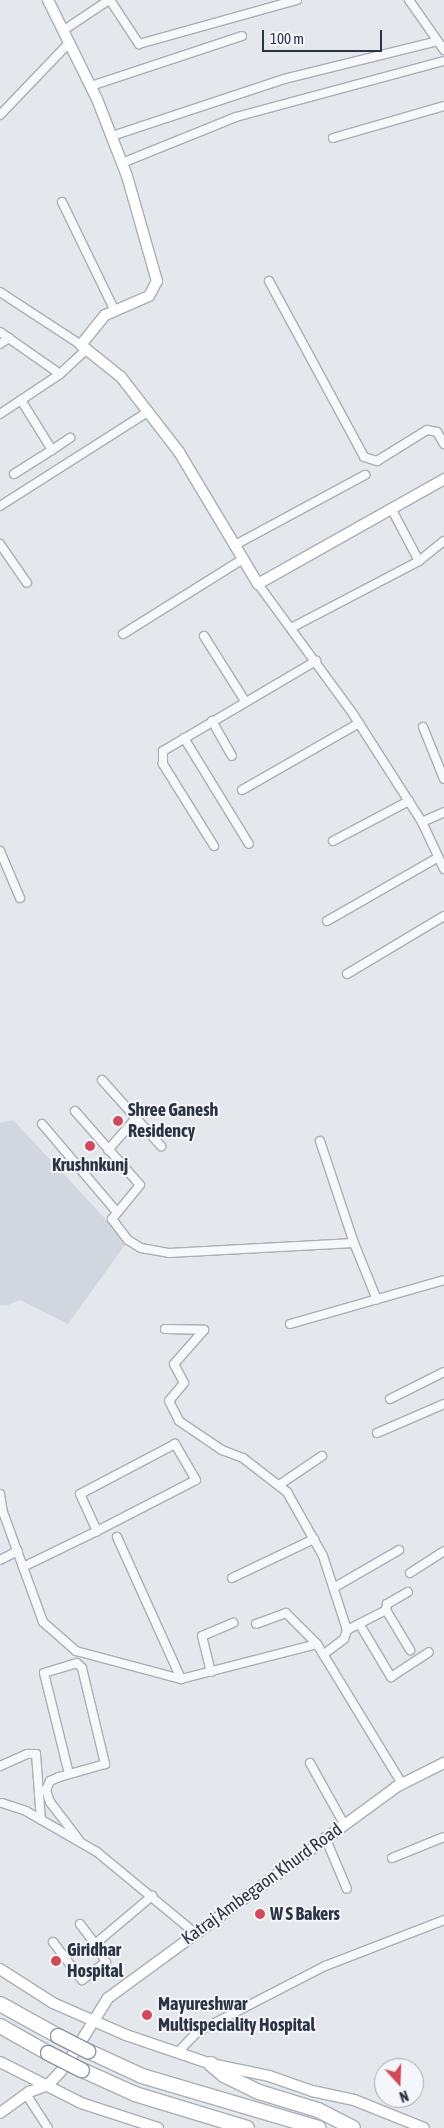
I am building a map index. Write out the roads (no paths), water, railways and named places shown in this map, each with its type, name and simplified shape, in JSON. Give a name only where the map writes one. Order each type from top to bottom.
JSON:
[{"type":"highway","points":[[0,2004],[88,2052],[179,2088],[319,2128]]},
{"type":"highway","points":[[0,2026],[48,2053],[135,2094],[247,2128]]},
{"type":"highway","points":[[212,2064],[224,2076],[259,2092],[318,2110],[353,2128]]},
{"type":"street","points":[[0,414],[60,374],[84,347],[96,323],[115,311],[149,296],[157,281],[122,162],[112,136],[91,86],[48,0]]},
{"type":"street","points":[[64,30],[110,0],[139,44],[297,0]]},
{"type":"street","points":[[409,0],[444,50]]},
{"type":"street","points":[[91,86],[242,36]]},
{"type":"street","points":[[112,136],[284,79],[438,41]]},
{"type":"street","points":[[0,115],[70,42]]},
{"type":"street","points":[[122,162],[236,117],[444,61]]},
{"type":"street","points":[[334,138],[444,106]]},
{"type":"street","points":[[62,202],[115,311]]},
{"type":"street","points":[[269,281],[364,457],[377,460],[428,430],[437,432],[444,444]]},
{"type":"street","points":[[0,292],[84,347],[121,377],[146,413],[190,467],[258,584],[360,723],[422,822],[437,858],[444,868]]},
{"type":"street","points":[[0,332],[60,374]]},
{"type":"street","points":[[0,344],[9,338]]},
{"type":"street","points":[[21,400],[52,450]]},
{"type":"street","points":[[0,506],[146,413]]},
{"type":"street","points":[[14,474],[70,438]]},
{"type":"street","points":[[235,545],[365,475]]},
{"type":"street","points":[[258,584],[444,479]]},
{"type":"street","points":[[391,508],[419,561]]},
{"type":"street","points":[[291,628],[419,561],[444,541]]},
{"type":"street","points":[[0,544],[27,583]]},
{"type":"street","points":[[123,634],[243,559]]},
{"type":"street","points":[[204,636],[245,701]]},
{"type":"street","points":[[214,846],[161,759],[163,751],[245,701],[316,661]]},
{"type":"street","points":[[212,721],[232,756]]},
{"type":"street","points":[[242,790],[360,723]]},
{"type":"street","points":[[423,727],[444,779]]},
{"type":"street","points":[[184,738],[249,844]]},
{"type":"street","points":[[333,841],[409,801]]},
{"type":"street","points":[[422,822],[444,812]]},
{"type":"street","points":[[0,851],[20,898]]},
{"type":"street","points":[[327,921],[437,858]]},
{"type":"street","points":[[347,974],[444,916]]},
{"type":"street","points":[[102,1080],[161,1146]]},
{"type":"street","points":[[75,1111],[140,1185],[112,1219],[114,1225],[128,1240],[141,1248],[169,1253],[354,1243]]},
{"type":"street","points":[[108,1150],[136,1118]]},
{"type":"street","points":[[42,1124],[117,1212]]},
{"type":"street","points":[[320,1141],[354,1243],[377,1300]]},
{"type":"street","points":[[290,1324],[444,1280]]},
{"type":"street","points":[[165,1329],[204,1330],[174,1364],[184,1383],[169,1401],[180,1421],[222,1450],[243,1458],[287,1492],[314,1539],[335,1587],[347,1630],[344,1639],[323,1655]]},
{"type":"street","points":[[390,1399],[444,1372]]},
{"type":"street","points":[[377,1433],[444,1404]]},
{"type":"street","points":[[23,1566],[97,1531],[196,1480],[175,1444],[80,1494],[97,1531]]},
{"type":"street","points":[[279,1485],[322,1456]]},
{"type":"street","points":[[0,1494],[23,1566],[44,1622],[76,1651],[181,1679],[317,1644]]},
{"type":"street","points":[[117,1537],[181,1679]]},
{"type":"street","points":[[232,1578],[314,1539]]},
{"type":"street","points":[[335,1587],[399,1550]]},
{"type":"street","points":[[0,1560],[18,1551]]},
{"type":"street","points":[[410,1573],[444,1551]]},
{"type":"street","points":[[408,1592],[387,1604],[386,1610],[410,1650]]},
{"type":"street","points":[[347,1630],[386,1610]]},
{"type":"street","points":[[256,1624],[286,1613],[317,1644],[402,1784]]},
{"type":"street","points":[[211,1672],[202,1636],[233,1623]]},
{"type":"street","points":[[360,1625],[391,1677],[429,1652]]},
{"type":"street","points":[[68,1774],[44,1673],[77,1663],[82,1668],[105,1760],[102,1766],[68,1774],[50,1781],[46,1790],[50,1802],[78,1840]]},
{"type":"street","points":[[0,1766],[27,1754],[36,1754],[41,1820]]},
{"type":"street","points":[[310,1763],[344,1824]]},
{"type":"street","name":"Katraj Ambegaon Khurd Road","points":[[48,2085],[65,2067],[92,2019],[108,1998],[325,1837],[402,1784],[444,1763]]},
{"type":"street","points":[[2,1804],[12,1805],[78,1840],[152,1896],[195,1933]]},
{"type":"street","points":[[325,1837],[347,1889]]},
{"type":"street","points":[[392,1858],[444,1837]]},
{"type":"street","points":[[95,1944],[152,1896]]},
{"type":"street","points":[[177,2053],[197,2032],[325,1966],[444,1920]]},
{"type":"street","points":[[53,1942],[82,1980],[106,1962],[80,1924]]},
{"type":"street","points":[[0,1969],[52,2003],[177,2053],[212,2064],[269,2076],[312,2091],[354,2100],[424,2128]]},
{"type":"street","points":[[0,2062],[48,2085],[81,2104],[158,2128]]},
{"type":"street","points":[[0,2113],[26,2094],[48,2085]]},
{"type":"street","points":[[26,2094],[48,2128]]},
{"type":"place","name":"Shree Ganesh Residency","points":[[118,1121]]},
{"type":"place","name":"Krushnkunj","points":[[90,1146]]},
{"type":"place","name":"W S Bakers","points":[[260,1914]]},
{"type":"place","name":"Giridhar Hospital","points":[[56,1961]]},
{"type":"place","name":"Mayureshwar Multispeciality Hospital","points":[[147,2015]]}]
